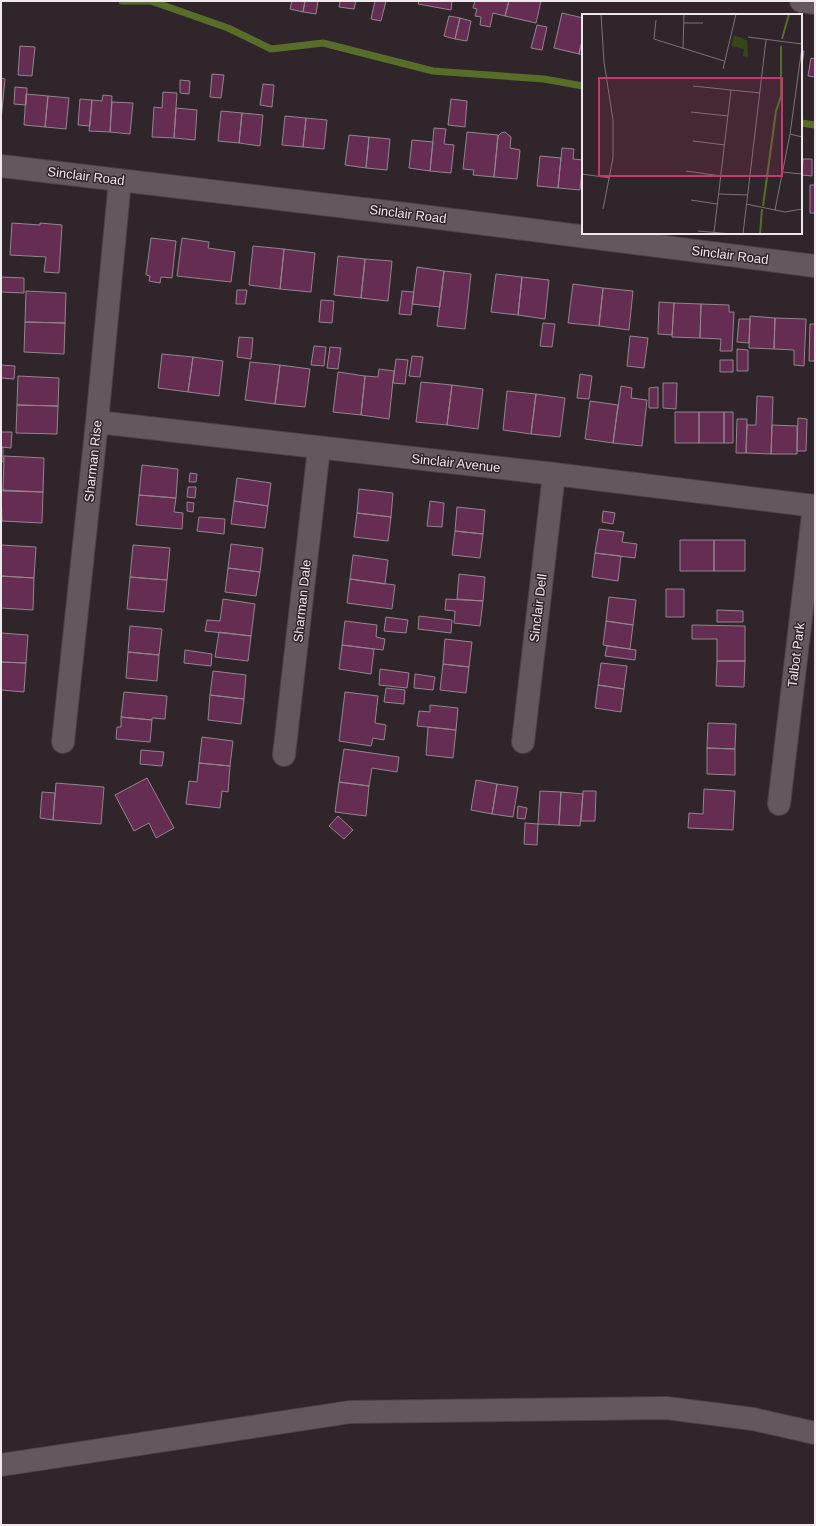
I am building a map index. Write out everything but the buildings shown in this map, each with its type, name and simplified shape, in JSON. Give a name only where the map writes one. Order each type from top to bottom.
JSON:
[{"type":"street","points":[[801,1],[815,3]]},
{"type":"street","name":"Sinclair Road","points":[[1,166],[414,215],[815,266]]},
{"type":"street","name":"Sharman Rise","points":[[63,742],[97,422],[120,180]]},
{"type":"street","name":"Sinclair Avenue","points":[[97,422],[554,474],[815,506]]},
{"type":"street","name":"Sharman Dale","points":[[284,755],[319,448]]},
{"type":"street","name":"Sinclair Dell","points":[[523,742],[554,474]]},
{"type":"street","name":"Talbot Park","points":[[779,804],[815,506]]},
{"type":"street","points":[[1,1465],[350,1412],[666,1408],[753,1419],[815,1433]]},
{"type":"waterway","points":[[122,1],[151,1],[228,28],[271,49],[323,43],[433,71],[544,79],[582,86]]},
{"type":"waterway","points":[[802,123],[815,125]]}]
